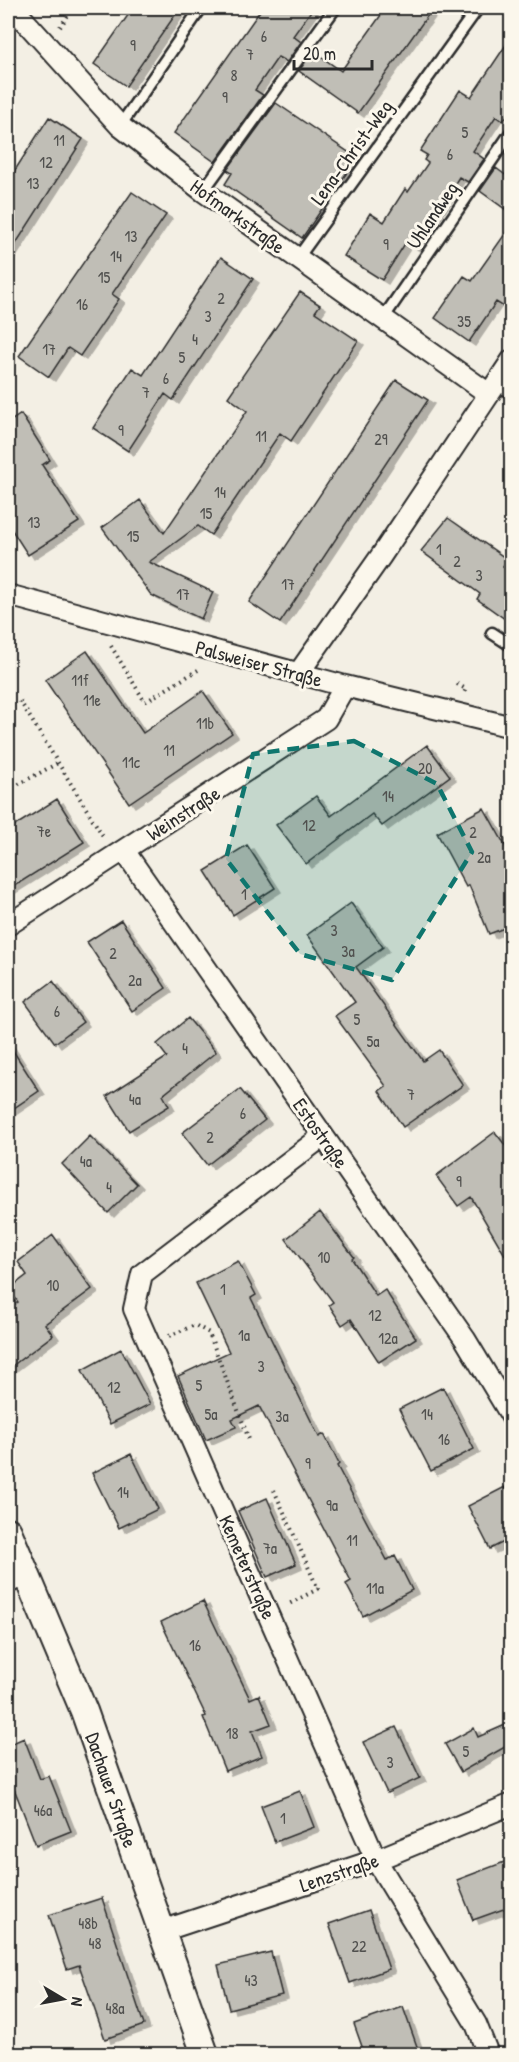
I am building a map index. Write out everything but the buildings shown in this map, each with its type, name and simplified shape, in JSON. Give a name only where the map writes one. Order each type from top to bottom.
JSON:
[{"type":"street","name":"Hofmarkstraße","points":[[14,8],[120,126],[202,191],[382,320],[499,390]]},
{"type":"street","points":[[298,674],[499,390],[512,360]]},
{"type":"street","name":"Palsweiser Straße","points":[[8,595],[298,674],[512,727]]},
{"type":"street","name":"Weinstraße","points":[[8,925],[326,719],[345,686]]},
{"type":"street","name":"Estostraße","points":[[120,854],[323,1136],[465,1339],[512,1418]]},
{"type":"street","name":"Kemeterstraße","points":[[323,1136],[142,1274],[134,1309],[376,1860],[476,2024],[488,2055]]},
{"type":"street","name":"Dachauer Straße","points":[[8,1531],[16,1578],[84,1711],[205,2055]]},
{"type":"street","name":"Lenzstraße","points":[[162,1931],[376,1860],[512,1804]]},
{"type":"lane","points":[[120,126],[201,8]]},
{"type":"lane","points":[[202,191],[335,8]]},
{"type":"lane","name":"Lena-Christ-Weg","points":[[297,259],[478,8]]},
{"type":"lane","name":"Uhlandweg","points":[[382,320],[512,131]]},
{"type":"lane","points":[[492,633],[512,646]]},
{"type":"path","points":[[95,619],[145,702],[225,654]]},
{"type":"path","points":[[20,701],[58,763],[120,854]]},
{"type":"path","points":[[8,790],[58,763]]},
{"type":"path","points":[[150,1345],[195,1325],[209,1333],[250,1442]]},
{"type":"path","points":[[269,1615],[318,1589],[274,1490]]},
{"type":"highlighted area","points":[[354,741],[437,784],[472,852],[392,980],[300,954],[226,859],[253,754]]}]
